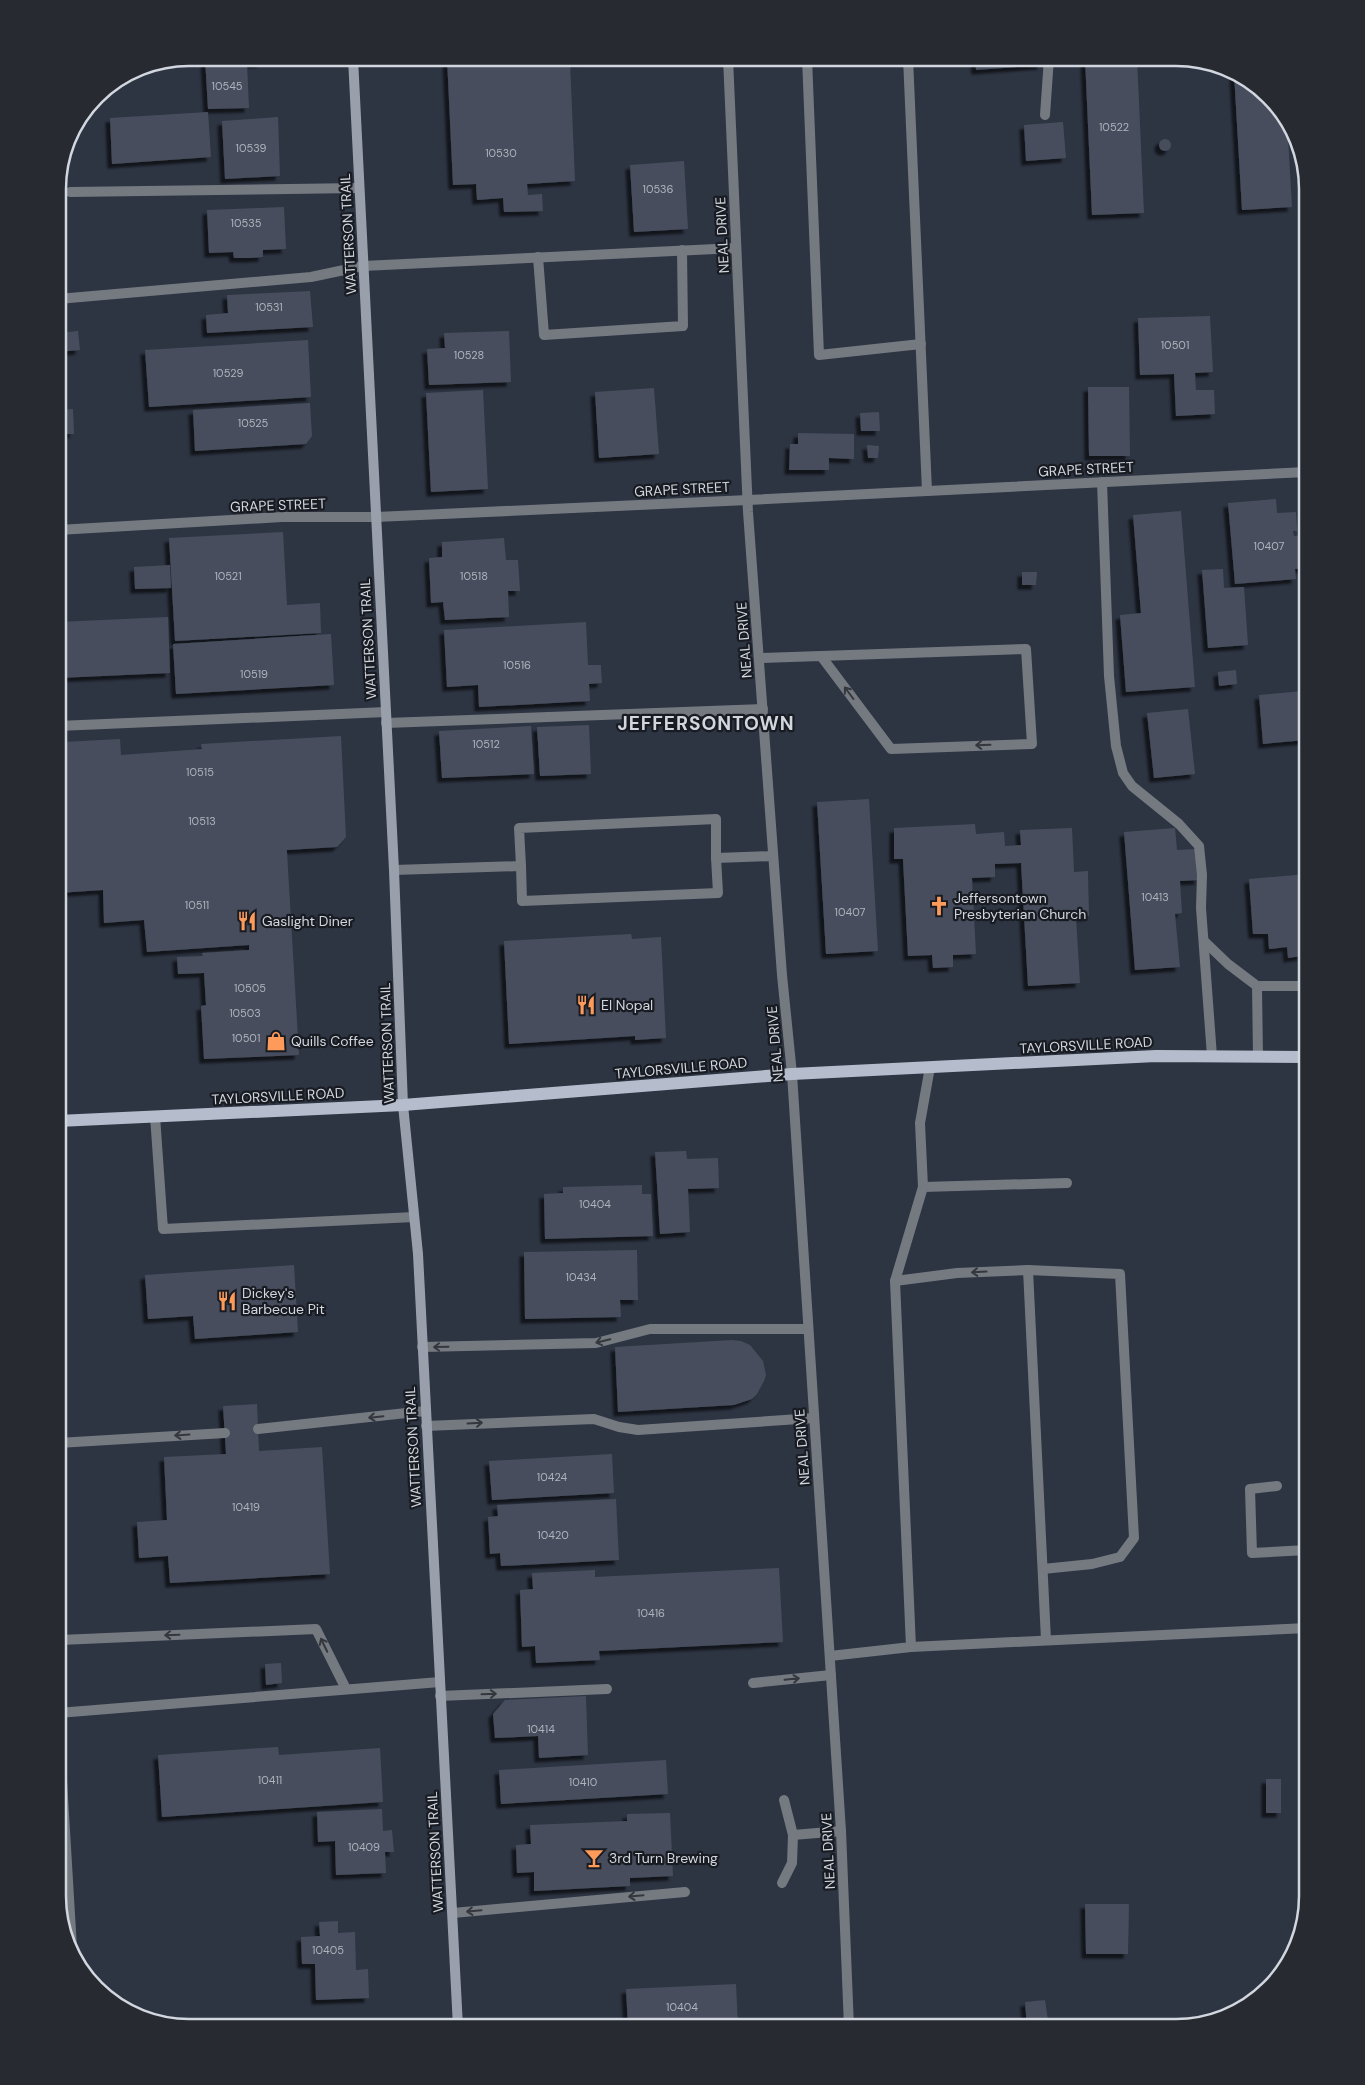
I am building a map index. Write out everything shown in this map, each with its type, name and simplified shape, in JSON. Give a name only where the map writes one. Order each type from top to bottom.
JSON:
[{"type":"main road","name":"WATTERSON TRAIL","points":[[353,67],[394,870],[403,1105],[414,1217],[422,1347],[458,2018]]},
{"type":"main road","name":"TAYLORSVILLE ROAD","points":[[66,1121],[403,1105],[792,1074],[1146,1057],[1299,1057]]},
{"type":"street","name":"NEAL DRIVE","points":[[728,67],[748,500],[782,975],[792,1074],[841,1831],[850,2019]]},
{"type":"street","points":[[807,67],[819,355],[920,344]]},
{"type":"street","points":[[908,67],[928,491]]},
{"type":"street","points":[[1045,115],[1048,67]]},
{"type":"street","points":[[70,192],[359,188]]},
{"type":"street","points":[[67,298],[311,277],[363,266],[736,248]]},
{"type":"street","points":[[538,257],[544,335],[683,326],[682,250]]},
{"type":"street","name":"GRAPE STREET","points":[[67,529],[282,517],[376,516],[748,500],[1299,472]]},
{"type":"street","points":[[1102,482],[1109,676],[1116,746],[1123,773],[1132,786],[1179,824],[1199,846],[1202,875],[1201,908],[1212,1056]]},
{"type":"street","points":[[759,658],[1026,649],[1032,744],[891,749],[821,656]]},
{"type":"street","points":[[67,726],[763,709]]},
{"type":"street","points":[[716,819],[716,858],[718,893],[522,901],[519,828],[716,819]]},
{"type":"street","points":[[716,858],[773,856]]},
{"type":"street","points":[[394,870],[520,866]]},
{"type":"street","points":[[1204,941],[1228,964],[1257,986],[1299,986]]},
{"type":"street","points":[[1257,986],[1258,1056]]},
{"type":"street","points":[[911,1647],[895,1281],[923,1187],[920,1123],[930,1067]]},
{"type":"street","points":[[155,1116],[164,1228],[414,1217]]},
{"type":"street","points":[[923,1187],[1067,1183]]},
{"type":"street","points":[[895,1281],[957,1274],[1028,1270],[1120,1274],[1134,1538],[1120,1557],[1092,1564],[1043,1569]]},
{"type":"street","points":[[1028,1270],[1046,1640]]},
{"type":"street","points":[[422,1347],[596,1343],[650,1329],[808,1329]]},
{"type":"street","points":[[258,1430],[424,1412]]},
{"type":"street","points":[[426,1426],[594,1419],[619,1427],[638,1430],[814,1418]]},
{"type":"street","points":[[66,1442],[225,1433]]},
{"type":"street","points":[[1277,1486],[1250,1489],[1252,1553],[1299,1550]]},
{"type":"street","points":[[830,1656],[911,1647],[1299,1628]]},
{"type":"street","points":[[66,1640],[316,1629],[346,1689]]},
{"type":"street","points":[[753,1683],[831,1675]]},
{"type":"street","points":[[66,1712],[440,1682]]},
{"type":"street","points":[[440,1696],[607,1689]]},
{"type":"street","points":[[782,1883],[792,1862],[792,1835],[784,1800]]},
{"type":"street","points":[[792,1835],[841,1831]]},
{"type":"street","points":[[66,1848],[71,1929]]},
{"type":"street","points":[[453,1913],[685,1892]]},
{"type":"building","points":[[206,67],[247,67],[249,108],[208,109]]},
{"type":"building","points":[[447,67],[570,67],[575,181],[527,184],[528,195],[542,194],[543,211],[504,212],[503,198],[477,200],[476,184],[453,185]]},
{"type":"building","points":[[976,67],[1016,67],[976,70]]},
{"type":"building","points":[[1085,67],[1137,67],[1144,213],[1092,215]]},
{"type":"building","points":[[1235,82],[1263,102],[1273,114],[1288,140],[1292,207],[1242,210]]},
{"type":"building","points":[[208,112],[211,157],[112,164],[110,118]]},
{"type":"building","points":[[278,117],[280,176],[225,179],[222,121]]},
{"type":"building","points":[[1063,122],[1066,158],[1026,161],[1024,125]]},
{"type":"building","points":[[1165,139],[1171,145],[1165,151],[1159,145]]},
{"type":"building","points":[[684,161],[688,229],[634,232],[630,165]]},
{"type":"building","points":[[284,207],[286,249],[263,250],[263,257],[251,258],[234,258],[233,252],[209,253],[207,210]]},
{"type":"building","points":[[310,291],[313,327],[207,333],[206,315],[228,313],[227,295]]},
{"type":"building","points":[[1210,316],[1213,372],[1195,373],[1196,390],[1214,390],[1215,414],[1176,416],[1174,374],[1140,375],[1138,318]]},
{"type":"building","points":[[78,331],[80,350],[67,351],[67,332]]},
{"type":"building","points":[[509,331],[511,382],[429,385],[427,349],[445,348],[444,333]]},
{"type":"building","points":[[308,340],[311,397],[149,407],[145,350]]},
{"type":"building","points":[[1088,387],[1129,387],[1130,456],[1089,456]]},
{"type":"building","points":[[654,388],[659,454],[599,458],[595,392]]},
{"type":"building","points":[[483,390],[488,489],[431,492],[426,393]]},
{"type":"building","points":[[310,403],[312,436],[306,444],[195,451],[193,410]]},
{"type":"building","points":[[67,409],[73,409],[74,434],[67,434]]},
{"type":"building","points":[[879,412],[880,431],[861,431],[860,413]]},
{"type":"building","points":[[798,433],[854,434],[854,459],[829,458],[829,470],[789,470],[790,444],[798,444]]},
{"type":"building","points":[[867,445],[879,446],[878,458],[868,458]]},
{"type":"building","points":[[1276,499],[1277,513],[1296,512],[1297,531],[1293,531],[1294,536],[1299,536],[1299,569],[1295,569],[1296,579],[1235,584],[1228,503]]},
{"type":"building","points":[[1181,511],[1195,687],[1126,692],[1120,615],[1141,613],[1133,515]]},
{"type":"building","points":[[283,532],[287,605],[320,603],[321,633],[175,641],[169,538]]},
{"type":"building","points":[[504,538],[506,560],[518,560],[520,591],[508,591],[509,617],[445,620],[443,602],[431,603],[429,558],[442,557],[442,542]]},
{"type":"building","points":[[170,565],[171,588],[135,589],[134,567]]},
{"type":"building","points":[[1223,569],[1224,588],[1244,587],[1248,645],[1208,648],[1202,570]]},
{"type":"building","points":[[1022,572],[1037,572],[1036,585],[1022,585]]},
{"type":"building","points":[[168,617],[170,673],[67,678],[67,622]]},
{"type":"building","points":[[586,622],[588,665],[601,665],[602,683],[589,684],[590,701],[479,707],[478,685],[447,687],[444,630]]},
{"type":"building","points":[[331,634],[334,685],[176,694],[173,644]]},
{"type":"building","points":[[1236,670],[1237,684],[1219,686],[1218,672]]},
{"type":"building","points":[[1299,691],[1299,741],[1263,744],[1259,695]]},
{"type":"building","points":[[1188,709],[1195,774],[1154,778],[1147,713]]},
{"type":"building","points":[[589,725],[591,774],[540,776],[537,727]]},
{"type":"building","points":[[531,726],[534,774],[442,778],[439,731]]},
{"type":"building","points":[[341,736],[346,837],[337,847],[287,850],[299,1055],[204,1059],[201,1006],[206,1005],[204,973],[178,974],[177,957],[203,956],[202,953],[249,950],[249,945],[147,952],[144,920],[104,923],[103,890],[67,892],[67,742],[120,739],[121,755],[202,749],[201,744]]},
{"type":"building","points":[[869,799],[878,951],[826,954],[817,802]]},
{"type":"building","name":"Jeffersontown Presbyterian Church","points":[[975,824],[976,834],[1004,832],[1005,846],[1021,845],[1020,830],[1072,828],[1074,872],[1088,871],[1089,916],[1076,917],[1080,983],[1028,986],[1021,863],[995,864],[995,877],[972,878],[976,954],[953,955],[953,967],[933,968],[932,955],[908,956],[903,859],[894,859],[894,828]]},
{"type":"building","points":[[1175,828],[1177,850],[1196,849],[1199,880],[1180,881],[1182,913],[1175,914],[1180,967],[1135,970],[1124,832]]},
{"type":"building","points":[[1299,875],[1299,956],[1288,958],[1287,947],[1269,949],[1268,934],[1253,934],[1249,879]]},
{"type":"building","name":"El Nopal","points":[[631,934],[632,939],[661,937],[666,1038],[635,1040],[635,1036],[509,1044],[504,941]]},
{"type":"building","points":[[686,1151],[687,1159],[718,1158],[719,1188],[688,1189],[690,1232],[660,1234],[655,1152]]},
{"type":"building","points":[[642,1185],[642,1194],[651,1194],[653,1236],[545,1239],[544,1194],[563,1193],[563,1187]]},
{"type":"building","points":[[637,1250],[638,1300],[620,1300],[621,1317],[525,1319],[524,1252]]},
{"type":"building","points":[[294,1265],[298,1332],[195,1339],[193,1316],[148,1319],[145,1275]]},
{"type":"building","points":[[732,1340],[750,1345],[763,1361],[766,1375],[757,1394],[752,1399],[734,1405],[618,1412],[615,1347]]},
{"type":"building","points":[[257,1404],[259,1451],[322,1447],[330,1574],[170,1583],[168,1556],[139,1558],[137,1522],[167,1520],[164,1457],[226,1454],[223,1406]]},
{"type":"building","points":[[612,1454],[614,1493],[492,1500],[489,1461]]},
{"type":"building","points":[[616,1499],[619,1560],[501,1566],[500,1553],[490,1554],[488,1517],[498,1516],[497,1505]]},
{"type":"building","points":[[779,1568],[783,1642],[599,1651],[600,1660],[536,1663],[535,1646],[522,1647],[520,1590],[533,1589],[532,1573],[595,1570],[595,1577]]},
{"type":"building","points":[[281,1663],[282,1683],[266,1685],[265,1664]]},
{"type":"building","points":[[586,1696],[588,1755],[539,1758],[538,1736],[495,1738],[493,1714],[505,1700]]},
{"type":"building","points":[[278,1747],[279,1755],[380,1748],[383,1802],[162,1817],[158,1755]]},
{"type":"building","points":[[666,1760],[668,1794],[501,1804],[499,1770]]},
{"type":"building","points":[[1266,1779],[1281,1779],[1281,1813],[1266,1813]]},
{"type":"building","points":[[382,1809],[383,1831],[392,1830],[394,1852],[385,1852],[386,1873],[336,1875],[335,1841],[318,1842],[317,1812]]},
{"type":"building","name":"3rd Turn Brewing","points":[[670,1813],[673,1876],[630,1878],[630,1886],[534,1891],[534,1872],[517,1873],[516,1845],[531,1844],[530,1825],[627,1821],[627,1814]]},
{"type":"building","points":[[1085,1904],[1129,1904],[1128,1954],[1086,1954]]},
{"type":"building","points":[[338,1921],[338,1933],[355,1932],[356,1970],[368,1969],[369,1998],[316,2000],[315,1964],[302,1964],[301,1937],[320,1936],[319,1922]]},
{"type":"building","points":[[736,1984],[738,2019],[628,2018],[626,1989]]},
{"type":"building","points":[[1045,2000],[1048,2019],[1026,2019],[1025,2002]]},
{"type":"place","name":"Jeffersontown Presbyterian Church","points":[[939,906]]},
{"type":"place","name":"Gaslight Diner","points":[[247,921]]},
{"type":"place","name":"El Nopal","points":[[586,1005]]},
{"type":"place","name":"Quills Coffee","points":[[276,1041]]},
{"type":"place","name":"Dickey's Barbecue Pit","points":[[227,1301]]},
{"type":"place","name":"3rd Turn Brewing","points":[[594,1858]]},
{"type":"district","name":"JEFFERSONTOWN","points":[[706,723]]}]
